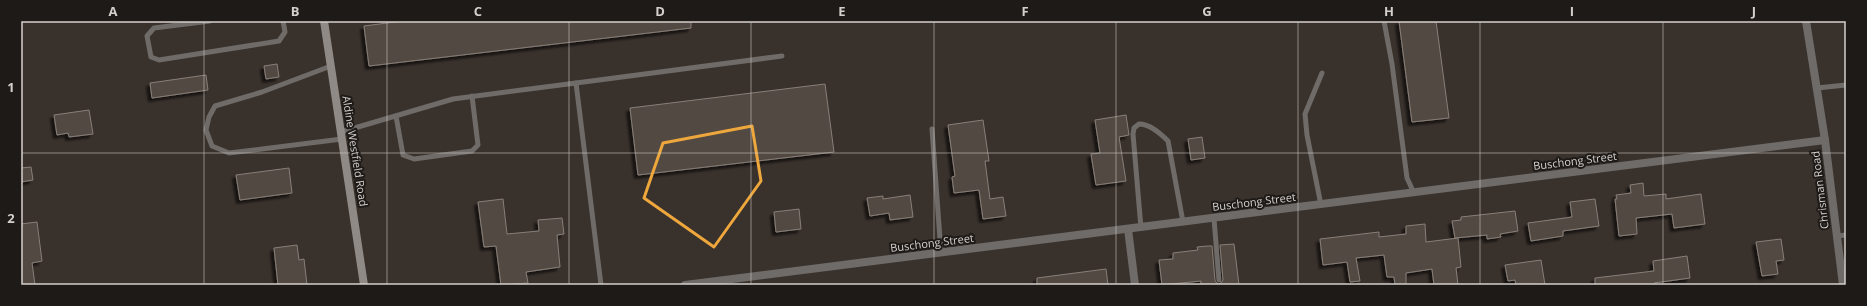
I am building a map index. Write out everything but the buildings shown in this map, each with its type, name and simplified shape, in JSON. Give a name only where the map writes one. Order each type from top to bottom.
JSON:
[{"type":"main road","name":"Aldine Westfield Road","points":[[324,21],[364,285]]},
{"type":"street","name":"Chrisman Road","points":[[1806,21],[1825,140],[1843,285]]},
{"type":"street","name":"Buschong Street","points":[[686,285],[1414,194],[1825,140]]},
{"type":"street","points":[[1128,229],[1135,285]]},
{"type":"lane","points":[[210,21],[154,28],[147,36],[151,57],[160,60],[279,41],[286,32],[284,21]]},
{"type":"lane","points":[[1384,21],[1392,64],[1407,178],[1414,194]]},
{"type":"lane","points":[[330,66],[262,92],[215,106],[209,117],[206,130],[212,146],[230,153],[341,136],[396,116],[454,99],[782,56]]},
{"type":"lane","points":[[1321,205],[1307,135],[1305,114],[1322,73]]},
{"type":"lane","points":[[576,83],[601,285]]},
{"type":"lane","points":[[1817,88],[1846,85]]},
{"type":"lane","points":[[396,116],[404,155],[414,159],[472,151],[478,145],[472,96]]},
{"type":"lane","points":[[1142,228],[1133,134],[1134,128],[1139,124],[1146,124],[1168,141],[1183,222]]},
{"type":"lane","points":[[932,129],[941,253]]},
{"type":"lane","points":[[1214,219],[1219,280]]},
{"type":"lane","points":[[1837,236],[1846,235]]},
{"type":"highlighted area","points":[[752,126],[761,181],[714,247],[644,198],[663,143]]}]
